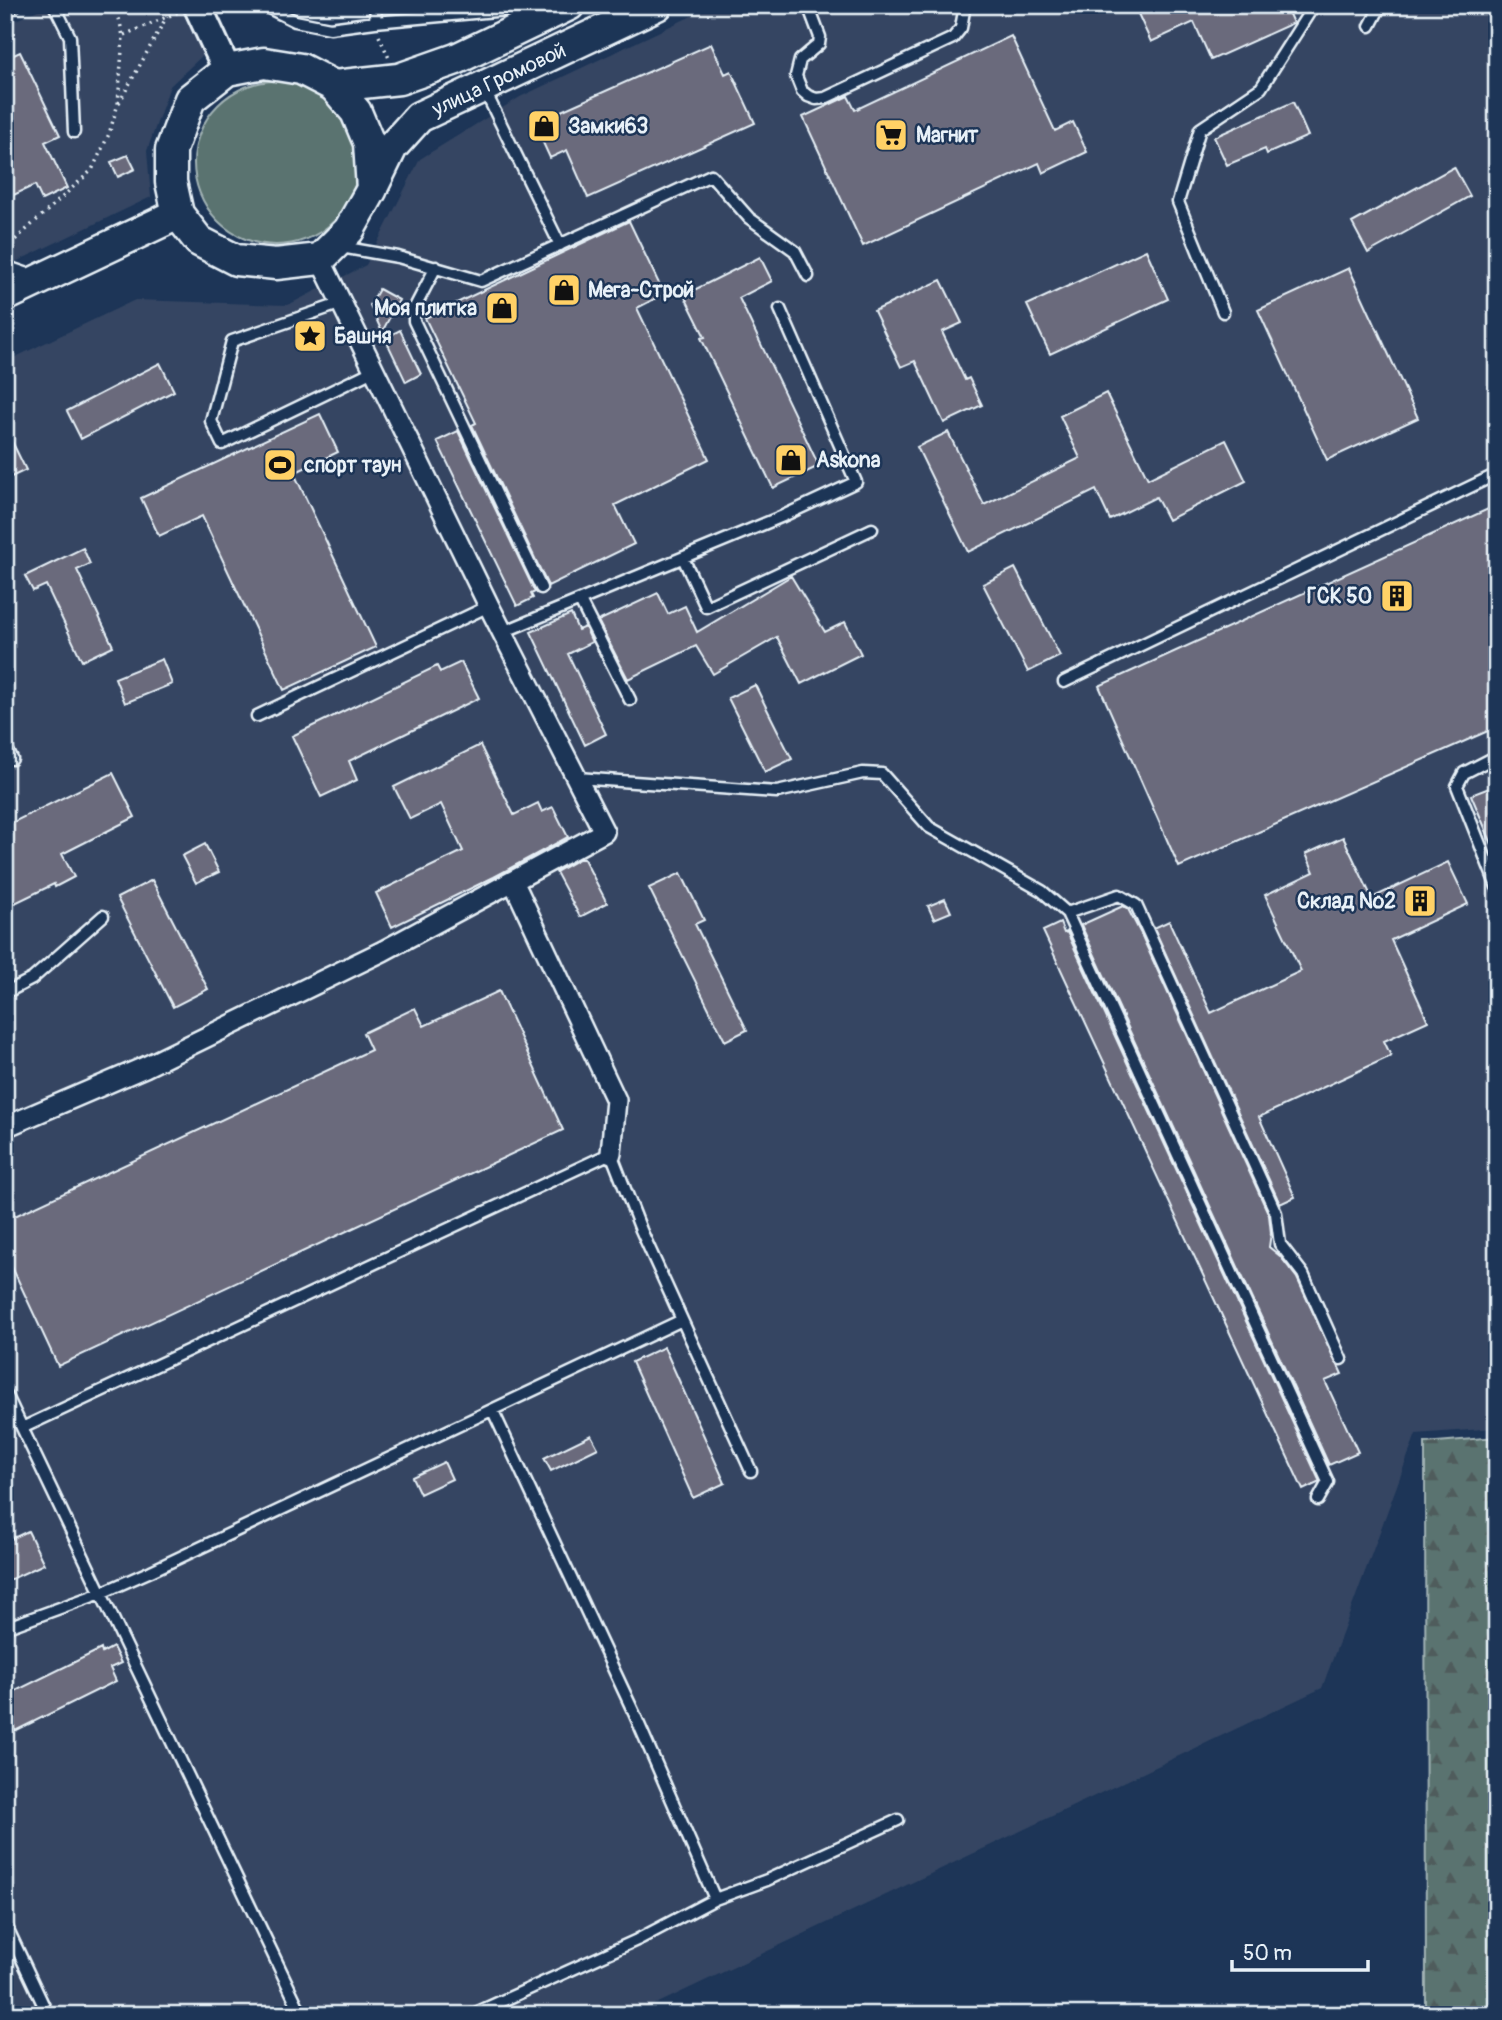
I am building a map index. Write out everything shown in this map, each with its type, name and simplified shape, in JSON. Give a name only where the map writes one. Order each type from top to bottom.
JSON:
[{"type":"main road","name":"улица Громовой","points":[[334,86],[400,79],[456,59],[569,5]]},
{"type":"main road","name":"улица Громовой","points":[[372,189],[392,147],[419,117],[657,5]]},
{"type":"main road","points":[[188,8],[227,70]]},
{"type":"main road","points":[[264,63],[301,69],[334,86],[356,113],[369,143],[372,189],[349,230],[327,252],[276,264],[236,260],[199,241],[178,214],[171,183],[171,150],[190,99],[227,70],[264,63]]},
{"type":"main road","points":[[5,296],[178,214]]},
{"type":"street","points":[[5,1127],[145,1067],[383,951],[604,832],[489,606],[342,303],[327,252]]},
{"type":"street","points":[[513,881],[616,1100],[611,1153]]},
{"type":"lane","points":[[5,10],[16,5]]},
{"type":"lane","points":[[54,5],[70,37],[74,132]]},
{"type":"lane","points":[[263,5],[295,21],[330,28],[562,5]]},
{"type":"lane","points":[[375,22],[376,5]]},
{"type":"lane","points":[[808,5],[820,37],[819,44],[800,60],[796,76],[802,91],[816,99],[825,98],[953,38],[961,28],[965,5]]},
{"type":"lane","points":[[1223,312],[1178,202],[1200,130],[1261,88],[1314,5]]},
{"type":"lane","points":[[1370,26],[1381,5]]},
{"type":"lane","points":[[483,87],[560,244]]},
{"type":"lane","points":[[327,252],[398,257],[481,281],[711,175],[748,218],[795,251],[808,276]]},
{"type":"lane","points":[[5,266],[41,279]]},
{"type":"lane","points":[[436,267],[414,309],[414,321],[541,588]]},
{"type":"lane","points":[[342,303],[232,341],[211,421],[222,444],[375,370]]},
{"type":"lane","points":[[503,632],[783,516],[856,482],[780,309]]},
{"type":"lane","points":[[1064,682],[1497,474]]},
{"type":"lane","points":[[682,558],[706,607],[872,529]]},
{"type":"lane","points":[[580,600],[630,700]]},
{"type":"lane","points":[[257,716],[489,606]]},
{"type":"lane","points":[[5,745],[12,759]]},
{"type":"lane","points":[[1497,756],[1464,773],[1457,786],[1497,887]]},
{"type":"lane","points":[[577,778],[777,792],[863,773],[882,774],[929,827],[1042,891],[1067,913],[1328,1482],[1318,1500]]},
{"type":"lane","points":[[1067,913],[1119,895],[1136,905],[1276,1213],[1280,1244],[1303,1274],[1341,1359]]},
{"type":"lane","points":[[5,993],[32,979],[103,916]]},
{"type":"lane","points":[[22,1428],[611,1153],[641,1230],[751,1471]]},
{"type":"lane","points":[[5,1628],[101,1593],[682,1320]]},
{"type":"lane","points":[[5,1392],[302,2015]]},
{"type":"lane","points":[[493,1411],[634,1713],[715,1899]]},
{"type":"lane","points":[[471,2015],[637,1940],[715,1899],[767,1880],[898,1820]]},
{"type":"lane","points":[[5,1923],[48,2015]]},
{"type":"path","points":[[123,36],[188,8]]},
{"type":"path","points":[[118,104],[167,16]]},
{"type":"shaded area","points":[[49,5],[179,5],[203,55],[170,86],[147,151],[151,197],[5,267],[5,25]]},
{"type":"shaded area","points":[[715,5],[1497,5],[1497,1428],[1416,1434],[1322,1688],[633,2015],[5,2015],[5,362],[135,300],[288,305],[366,265],[420,159],[520,97]]},
{"type":"green space","points":[[276,81],[307,87],[334,105],[352,132],[358,163],[352,194],[334,221],[307,239],[276,245],[245,239],[218,221],[200,194],[194,163],[200,132],[218,105],[245,87]]},
{"type":"green space","points":[[1497,1437],[1497,2015],[1426,2015],[1425,1443]]},
{"type":"building","points":[[1134,5],[1285,5],[1293,23],[1211,60],[1194,22],[1151,42]]},
{"type":"building","points":[[1011,36],[1055,131],[1073,122],[1087,152],[1043,173],[1039,163],[863,246],[803,117],[848,96],[855,110]]},
{"type":"building","points":[[711,44],[725,74],[731,71],[755,123],[588,198],[567,150],[550,158],[534,123]]},
{"type":"building","points":[[20,52],[60,135],[45,142],[67,188],[42,200],[35,185],[5,199],[5,59]]},
{"type":"building","points":[[1293,102],[1308,136],[1267,154],[1265,149],[1227,165],[1214,137]]},
{"type":"building","points":[[128,155],[135,169],[118,177],[111,162]]},
{"type":"building","points":[[1454,167],[1470,196],[1368,253],[1352,223]]},
{"type":"building","points":[[629,221],[664,294],[637,308],[709,459],[615,505],[634,544],[548,586],[472,425],[476,423],[425,318]]},
{"type":"building","points":[[1146,250],[1168,299],[1050,354],[1027,305]]},
{"type":"building","points":[[760,257],[772,281],[739,298],[819,466],[773,488],[701,338],[705,337],[684,295]]},
{"type":"building","points":[[1349,268],[1418,418],[1327,460],[1258,310]]},
{"type":"building","points":[[941,280],[962,323],[942,332],[965,380],[969,378],[982,405],[944,423],[915,361],[901,367],[874,311]]},
{"type":"building","points":[[379,289],[399,300],[382,332],[370,305]]},
{"type":"building","points":[[400,330],[421,374],[406,382],[385,338]]},
{"type":"building","points":[[160,363],[174,391],[81,439],[67,411]]},
{"type":"building","points":[[1106,393],[1148,479],[1226,440],[1246,481],[1168,520],[1156,497],[1110,520],[1096,490],[968,552],[917,447],[948,432],[984,505],[1080,458],[1060,416]]},
{"type":"building","points":[[320,414],[338,452],[294,473],[376,647],[284,690],[202,516],[159,536],[141,498]]},
{"type":"building","points":[[5,427],[26,470],[5,480]]},
{"type":"building","points":[[458,431],[535,592],[531,594],[533,598],[517,606],[437,441]]},
{"type":"building","name":"ГСК 50","points":[[1497,505],[1497,727],[1179,867],[1099,686]]},
{"type":"building","points":[[83,548],[90,564],[77,570],[113,646],[82,661],[46,585],[33,591],[25,576]]},
{"type":"building","points":[[1015,568],[1060,656],[1028,672],[983,584]]},
{"type":"building","points":[[791,576],[825,632],[845,622],[861,654],[801,684],[777,637],[713,674],[696,646],[628,679],[598,621],[658,593],[668,614],[685,606],[697,632]]},
{"type":"building","points":[[571,614],[578,630],[585,627],[592,642],[568,654],[606,734],[585,745],[531,632]]},
{"type":"building","points":[[162,659],[172,684],[125,703],[115,678]]},
{"type":"building","points":[[461,662],[479,698],[349,761],[357,780],[321,797],[292,736],[437,666],[440,672]]},
{"type":"building","points":[[755,685],[792,759],[765,772],[728,698]]},
{"type":"building","points":[[480,745],[514,815],[538,803],[542,812],[553,807],[568,837],[392,927],[376,893],[463,851],[441,804],[410,819],[394,787]]},
{"type":"building","points":[[113,773],[135,817],[62,854],[74,877],[9,906],[5,897],[5,826]]},
{"type":"building","points":[[1497,785],[1497,856],[1471,795]]},
{"type":"building","points":[[1343,837],[1372,898],[1448,862],[1468,904],[1391,940],[1428,1021],[1384,1041],[1391,1056],[1259,1117],[1295,1197],[1280,1204],[1154,928],[1169,921],[1211,1013],[1301,971],[1265,895],[1314,872],[1306,854]]},
{"type":"building","points":[[205,844],[219,872],[196,883],[182,856]]},
{"type":"building","points":[[579,859],[584,859],[607,903],[580,917],[556,872]]},
{"type":"building","points":[[681,873],[704,920],[695,924],[747,1030],[725,1041],[649,888]]},
{"type":"building","points":[[152,880],[208,989],[173,1007],[117,898]]},
{"type":"building","points":[[945,899],[951,912],[934,919],[928,906]]},
{"type":"building","points":[[1123,906],[1128,909],[1141,934],[1269,1215],[1269,1247],[1280,1256],[1297,1278],[1342,1374],[1325,1381],[1358,1452],[1329,1465],[1081,925]]},
{"type":"building","points":[[1060,923],[1064,933],[1067,932],[1320,1482],[1303,1490],[1043,931]]},
{"type":"building","points":[[499,991],[563,1130],[58,1366],[5,1252],[5,1194],[15,1216],[371,1050],[363,1033],[415,1008],[424,1026]]},
{"type":"building","points":[[664,1347],[725,1483],[693,1498],[632,1362]]},
{"type":"building","points":[[591,1435],[598,1448],[551,1471],[544,1458]]},
{"type":"building","points":[[444,1462],[452,1479],[420,1494],[412,1477]]},
{"type":"building","points":[[28,1531],[44,1564],[5,1582],[5,1542]]},
{"type":"building","points":[[113,1647],[121,1663],[110,1668],[116,1681],[15,1731],[5,1711],[5,1696],[101,1649],[102,1653]]},
{"type":"place","name":"Замки63","points":[[544,126]]},
{"type":"place","name":"Магнит","points":[[891,135]]},
{"type":"place","name":"Мега-Строй","points":[[564,290]]},
{"type":"place","name":"Моя плитка","points":[[502,308]]},
{"type":"place","name":"Башня","points":[[310,336]]},
{"type":"place","name":"Askona","points":[[791,460]]},
{"type":"place","name":"спорт таун","points":[[280,465]]},
{"type":"place","name":"ГСК 50","points":[[1397,596]]},
{"type":"place","name":"Склад №2","points":[[1420,901]]}]
